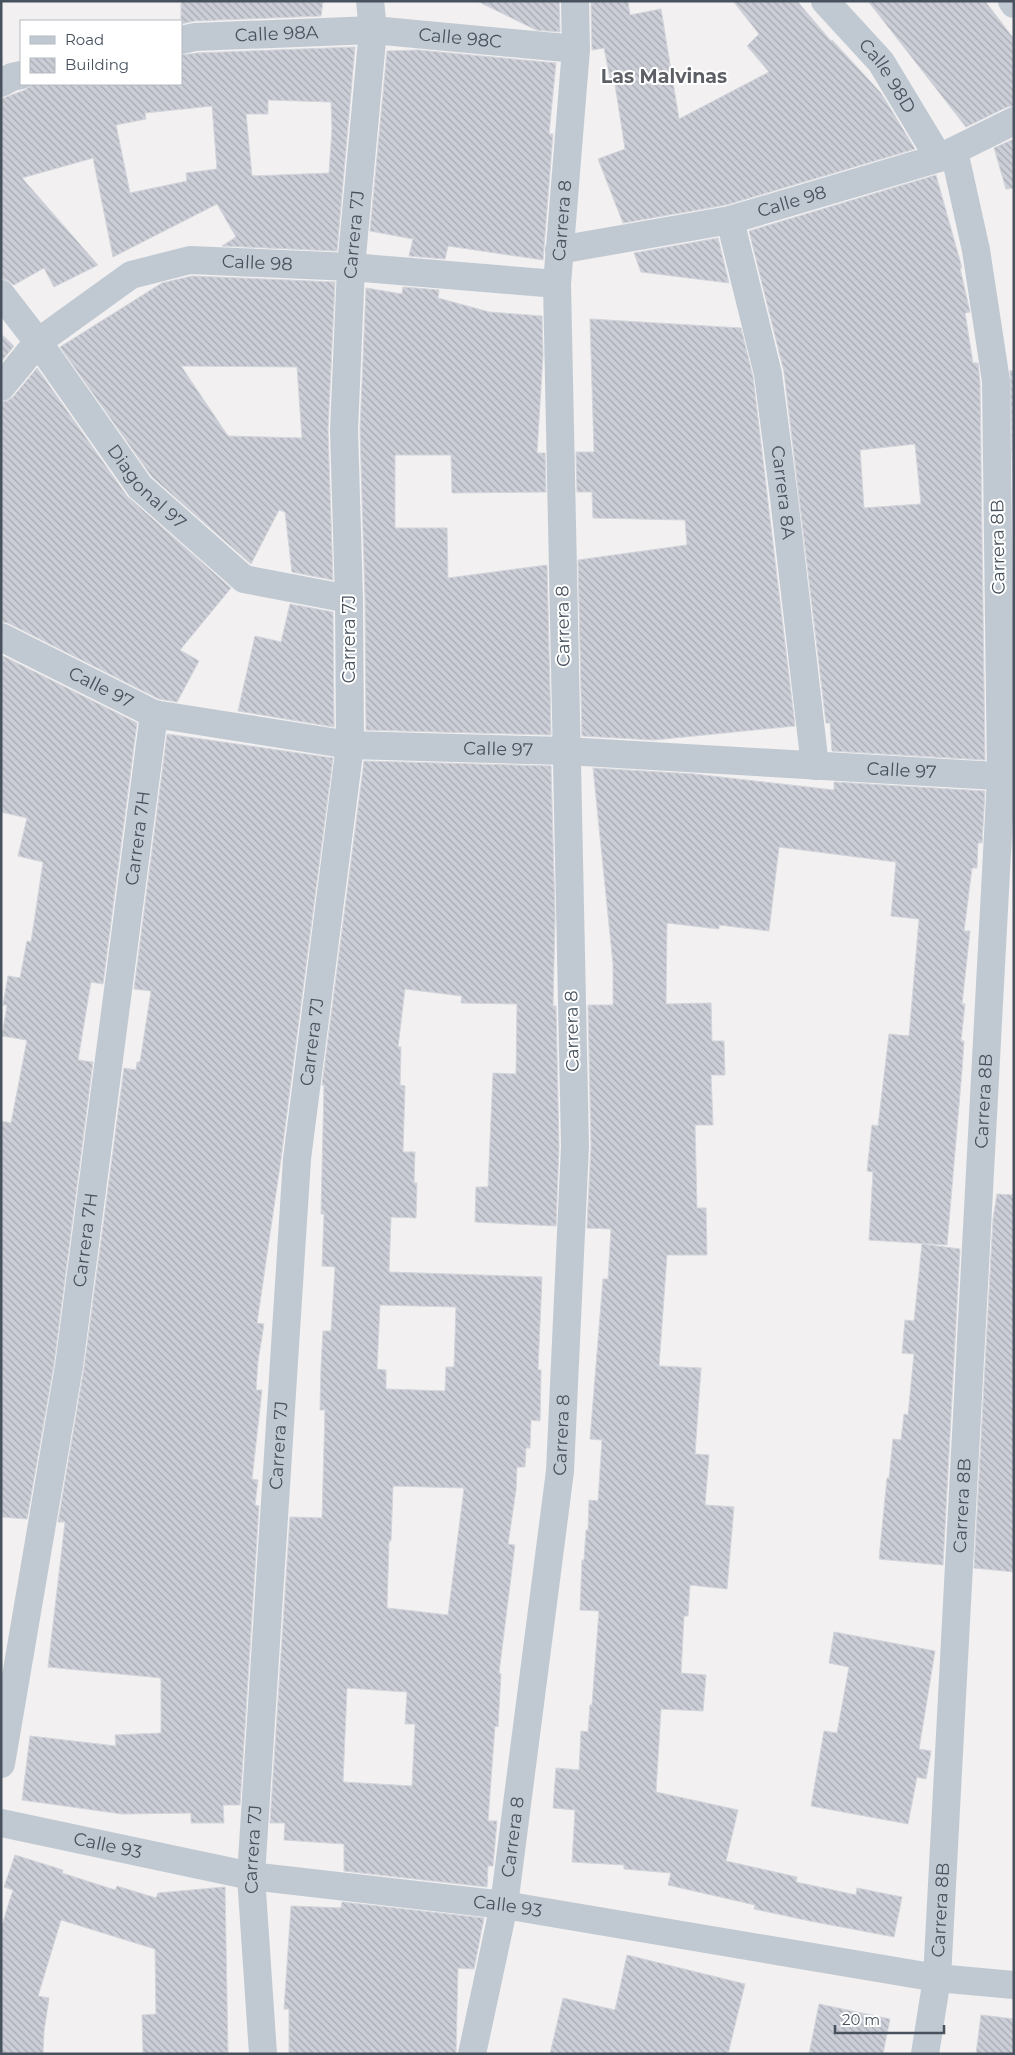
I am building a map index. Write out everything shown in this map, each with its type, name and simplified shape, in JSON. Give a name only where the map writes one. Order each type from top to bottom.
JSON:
[{"type":"street","points":[[370,1],[373,30]]},
{"type":"street","name":"Carrera 8","points":[[472,2054],[504,1905],[560,1471],[575,1146],[556,284],[576,49],[575,1]]},
{"type":"street","name":"Calle 98D","points":[[824,1],[881,62],[946,154]]},
{"type":"street","name":"Calle 98A","points":[[182,40],[195,37],[373,30]]},
{"type":"street","name":"Calle 98C","points":[[373,30],[576,49]]},
{"type":"street","name":"Carrera 7J","points":[[263,2054],[251,1876],[297,1159],[350,745],[349,599],[344,430],[351,267],[373,30]]},
{"type":"street","points":[[1,83],[20,75]]},
{"type":"street","name":"Calle 98","points":[[559,250],[730,220],[946,154],[1014,121]]},
{"type":"street","name":"Carrera 8B","points":[[925,2054],[937,1978],[1007,778],[996,381],[976,250],[946,154]]},
{"type":"street","name":"Carrera 8A","points":[[730,220],[768,374],[815,766]]},
{"type":"street","name":"Calle 98","points":[[1,387],[38,342],[131,275],[190,260],[351,267],[556,284]]},
{"type":"street","name":"Diagonal 97","points":[[1,294],[38,342],[140,487],[244,579],[349,599]]},
{"type":"street","name":"Calle 97","points":[[1,637],[154,714],[350,745],[566,751],[1007,778]]},
{"type":"street","name":"Carrera 7H","points":[[1,1764],[70,1366],[154,714]]},
{"type":"street","name":"Calle 93","points":[[1,1823],[251,1876],[504,1905],[937,1978],[1014,1985]]},
{"type":"building","points":[[181,1],[323,1],[321,16],[194,21],[182,24]]},
{"type":"building","points":[[477,1],[559,1],[560,32],[536,30]]},
{"type":"building","points":[[591,1],[628,1],[630,15],[661,9],[679,119],[769,72],[747,46],[759,34],[733,1],[797,1],[831,41],[881,93],[915,149],[726,205],[623,223],[598,159],[625,149],[614,78],[610,78],[604,48],[592,50]]},
{"type":"building","points":[[868,1],[985,1],[1014,39],[1014,106],[1007,107],[966,127]]},
{"type":"building","points":[[355,47],[337,251],[222,246],[236,237],[217,204],[113,257],[93,158],[22,178],[98,265],[54,287],[44,268],[14,285],[7,280],[1,279],[1,99],[25,90],[32,85],[182,85],[182,55]],"holes":[[[268,100],[331,102],[332,129],[329,173],[252,176],[246,114],[268,114]],[[212,106],[217,169],[186,173],[187,181],[130,193],[116,125],[146,119],[145,113]]]},
{"type":"building","points":[[418,50],[556,63],[549,134],[553,134],[543,260],[448,246],[445,259],[409,256],[413,239],[370,231],[387,51]]},
{"type":"building","points":[[1014,139],[1014,188],[1006,189],[994,148]]},
{"type":"building","points":[[936,175],[962,268],[960,268],[970,312],[965,313],[973,363],[978,363],[980,382],[985,760],[832,751],[830,723],[826,723],[784,372],[749,231]],"holes":[[[915,444],[921,504],[864,508],[860,450]]]},
{"type":"building","points":[[718,238],[729,283],[641,272],[634,253]]},
{"type":"building","points":[[192,276],[335,282],[328,430],[333,580],[292,572],[285,512],[279,510],[251,564],[152,477],[60,347],[162,283]],"holes":[[[181,366],[297,367],[302,438],[228,436]]]},
{"type":"building","points":[[403,287],[439,290],[438,298],[489,312],[542,316],[543,355],[537,453],[545,453],[546,492],[452,493],[451,455],[395,455],[395,528],[447,528],[448,578],[547,565],[551,735],[366,730],[365,599],[360,430],[366,288],[402,294]]},
{"type":"building","points":[[590,319],[741,328],[753,377],[795,726],[654,740],[582,736],[578,560],[687,545],[685,520],[593,518],[592,492],[577,492],[576,452],[594,452]]},
{"type":"building","points":[[1,334],[14,346],[1,362]]},
{"type":"building","points":[[37,368],[127,496],[231,588],[180,650],[199,661],[177,702],[159,699],[8,623],[1,622],[1,402],[13,397]]},
{"type":"building","points":[[1014,370],[1014,550],[1010,371]]},
{"type":"building","points":[[290,604],[333,612],[334,727],[238,711],[255,636],[281,642]]},
{"type":"building","points":[[1,655],[137,723],[103,984],[91,982],[78,1060],[93,1062],[54,1364],[27,1519],[1,1517],[1,1121],[11,1123],[27,1040],[2,1036],[7,1005],[3,1005],[8,976],[20,978],[27,941],[31,942],[43,862],[18,856],[27,818],[1,812]]},
{"type":"building","points":[[167,734],[333,758],[281,1159],[257,1323],[264,1324],[258,1361],[256,1390],[262,1390],[252,1479],[258,1480],[255,1505],[259,1506],[240,1805],[223,1805],[224,1823],[191,1823],[191,1813],[122,1814],[22,1800],[30,1736],[116,1746],[115,1735],[161,1733],[161,1678],[48,1667],[65,1522],[58,1522],[84,1368],[124,1068],[136,1070],[137,1062],[140,1062],[151,991],[134,989]]},
{"type":"building","points":[[364,761],[551,766],[555,917],[553,1006],[556,1006],[559,1146],[556,1226],[475,1222],[476,1187],[488,1187],[493,1073],[516,1074],[517,1004],[461,1003],[462,996],[405,989],[398,1047],[401,1047],[400,1085],[405,1086],[403,1152],[415,1152],[414,1183],[417,1183],[416,1218],[391,1217],[389,1272],[542,1277],[538,1370],[541,1370],[540,1421],[531,1420],[530,1448],[526,1448],[525,1467],[517,1467],[516,1490],[508,1544],[515,1545],[499,1673],[501,1674],[498,1727],[495,1726],[488,1821],[497,1821],[493,1866],[488,1866],[487,1887],[344,1871],[344,1844],[284,1840],[285,1823],[270,1823],[290,1517],[322,1518],[325,1410],[320,1410],[321,1367],[323,1331],[331,1331],[335,1267],[322,1266],[324,1214],[321,1214],[324,1085],[322,1085]],"holes":[[[380,1305],[456,1307],[454,1367],[446,1367],[445,1391],[386,1389],[386,1370],[377,1369]],[[393,1486],[464,1488],[448,1615],[387,1608],[389,1541],[391,1541]],[[347,1688],[407,1692],[405,1724],[415,1724],[412,1786],[343,1782]]]},
{"type":"building","points":[[593,768],[694,774],[834,790],[834,782],[985,791],[982,843],[978,843],[977,868],[972,868],[964,931],[970,931],[962,1004],[965,1004],[961,1041],[964,1041],[947,1245],[869,1240],[873,1172],[867,1171],[872,1125],[878,1126],[889,1034],[909,1036],[919,919],[891,916],[896,862],[779,847],[769,931],[719,925],[719,929],[667,923],[666,1004],[711,1003],[712,1041],[724,1041],[725,1075],[711,1075],[713,1125],[695,1125],[697,1208],[706,1208],[707,1255],[667,1255],[659,1366],[701,1368],[695,1454],[709,1455],[705,1505],[734,1507],[727,1589],[690,1585],[688,1616],[684,1616],[681,1673],[706,1675],[703,1711],[661,1709],[656,1792],[738,1810],[726,1861],[797,1877],[796,1882],[856,1895],[857,1888],[902,1897],[894,1937],[754,1909],[755,1905],[668,1885],[671,1873],[624,1869],[624,1865],[572,1862],[575,1810],[553,1808],[556,1768],[579,1770],[581,1731],[588,1732],[590,1705],[592,1705],[599,1611],[580,1610],[582,1560],[584,1560],[586,1530],[588,1530],[589,1500],[598,1501],[602,1440],[590,1439],[603,1279],[608,1279],[611,1229],[587,1228],[591,1146],[588,1005],[613,1005],[613,964]]},
{"type":"building","points":[[997,1194],[1014,1195],[1014,1572],[974,1568],[993,1219]]},
{"type":"building","points":[[922,1244],[960,1249],[943,1565],[879,1559],[893,1439],[901,1440],[904,1414],[908,1415],[914,1354],[902,1353],[905,1320],[914,1321]]},
{"type":"building","points":[[834,1632],[935,1651],[919,1749],[931,1751],[926,1779],[917,1777],[908,1824],[811,1806],[824,1731],[837,1733],[849,1667],[829,1663]]},
{"type":"building","points":[[15,1855],[63,1870],[62,1873],[115,1890],[117,1886],[156,1898],[158,1893],[225,1887],[228,2054],[143,2054],[142,2015],[156,2014],[155,1949],[61,1920],[38,1996],[49,1998],[43,2054],[1,2054],[1,1928],[13,1890],[4,1887]]},
{"type":"building","points":[[342,1902],[484,1918],[474,1969],[458,1968],[456,2054],[289,2054],[289,2009],[284,2009],[291,1906],[341,1908]]},
{"type":"building","points":[[627,1955],[745,1984],[728,2054],[550,2054],[563,1998],[615,2010]]},
{"type":"building","points":[[819,2004],[890,2019],[883,2054],[809,2054]]},
{"type":"building","points":[[981,2015],[1014,2019],[1014,2054],[976,2054]]},
{"type":"district","name":"Las Malvinas","points":[[664,76]]}]
